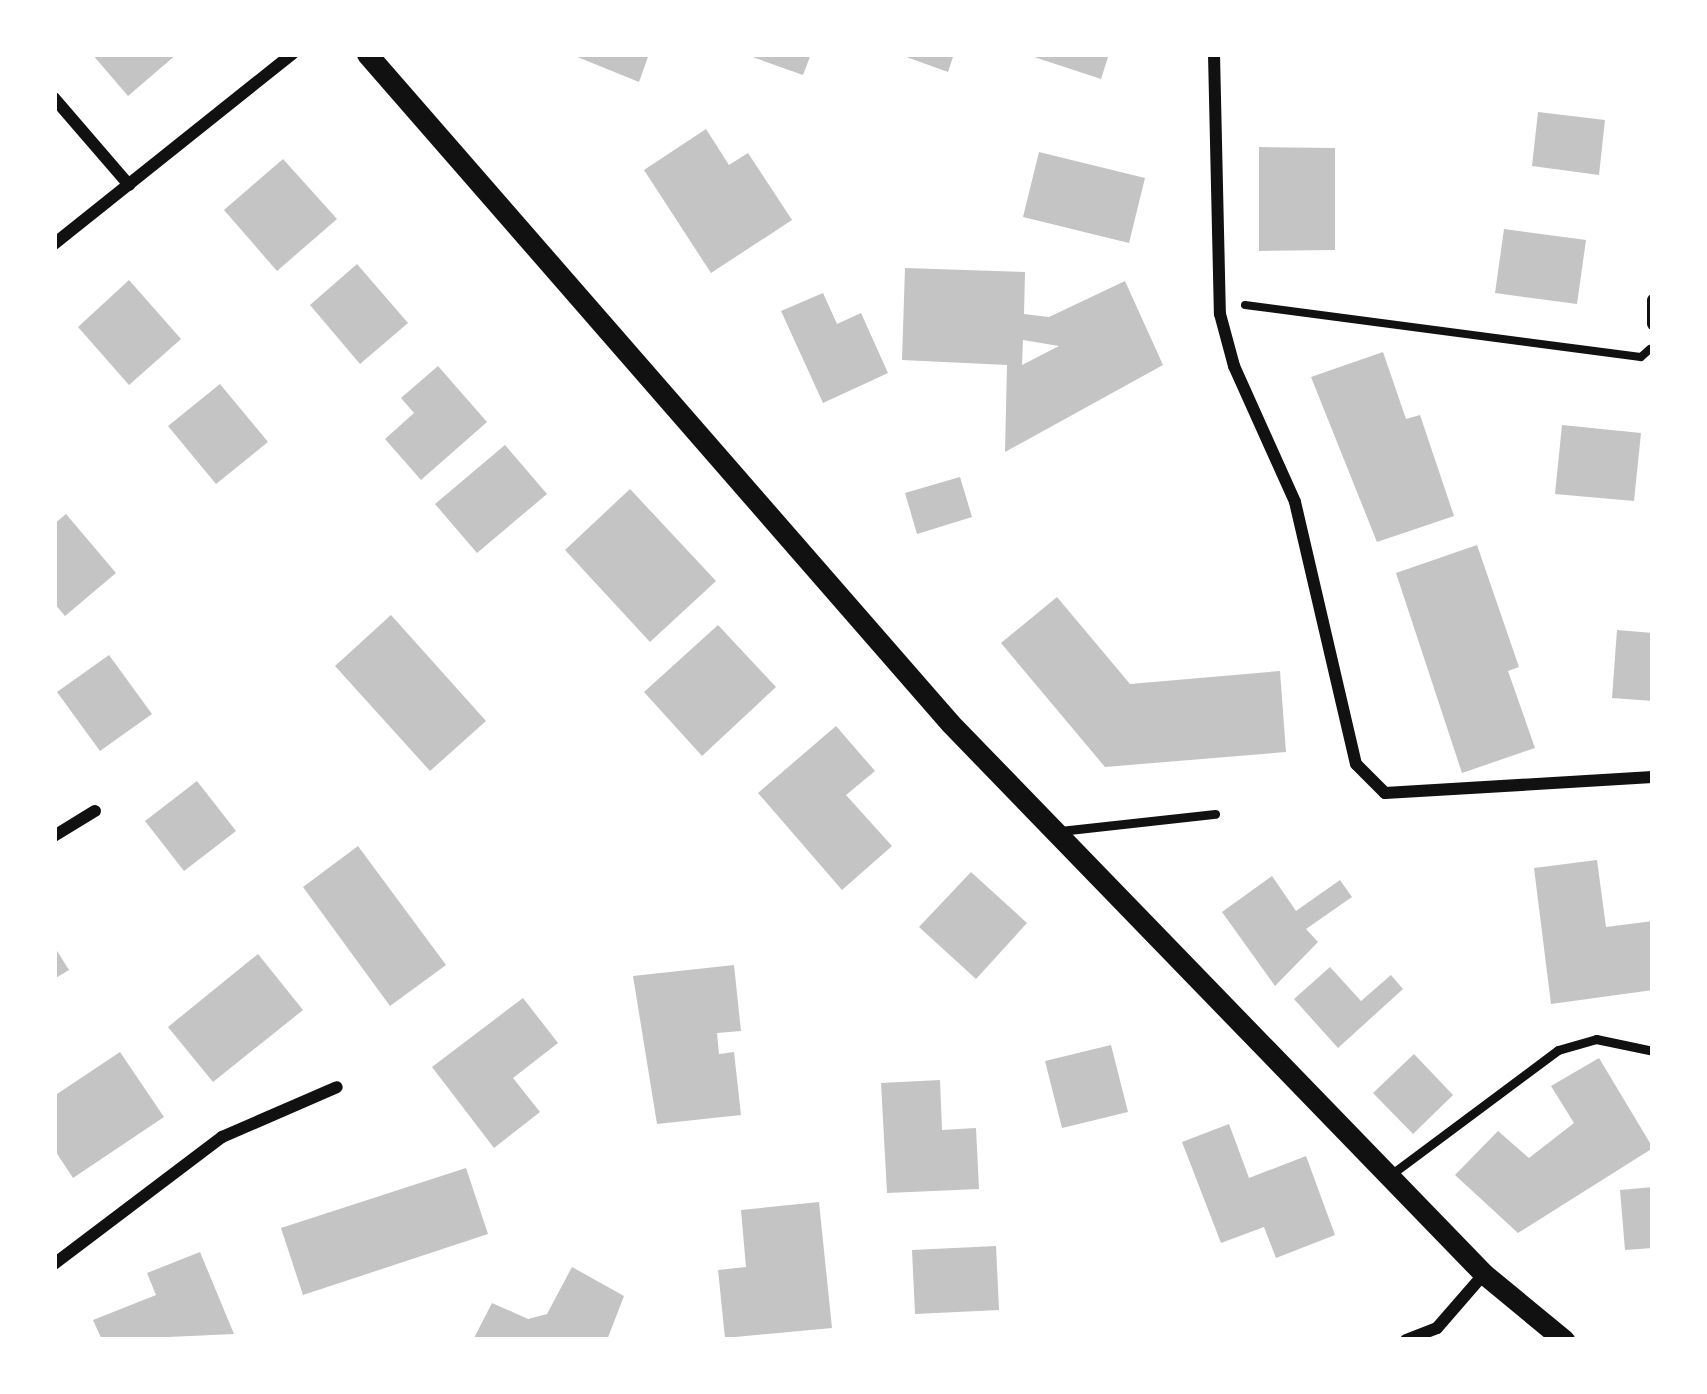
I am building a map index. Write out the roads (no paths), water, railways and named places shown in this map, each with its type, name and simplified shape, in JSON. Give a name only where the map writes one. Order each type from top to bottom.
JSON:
[{"type":"street","points":[[54,244],[292,54]]},
{"type":"street","points":[[367,54],[950,723],[1484,1274],[1564,1340]]},
{"type":"street","points":[[1214,54],[1220,302],[1234,366],[1295,502],[1356,764],[1385,793],[1653,777]]},
{"type":"street","points":[[54,98],[129,185]]},
{"type":"street","points":[[1653,300],[1653,324]]},
{"type":"street","points":[[54,836],[95,811]]},
{"type":"street","points":[[54,1264],[222,1137],[337,1087]]},
{"type":"street","points":[[1406,1340],[1437,1328],[1484,1274]]},
{"type":"lane","points":[[1054,831],[1215,814]]},
{"type":"lane","points":[[1389,1176],[1558,1050],[1596,1039],[1653,1051]]}]
